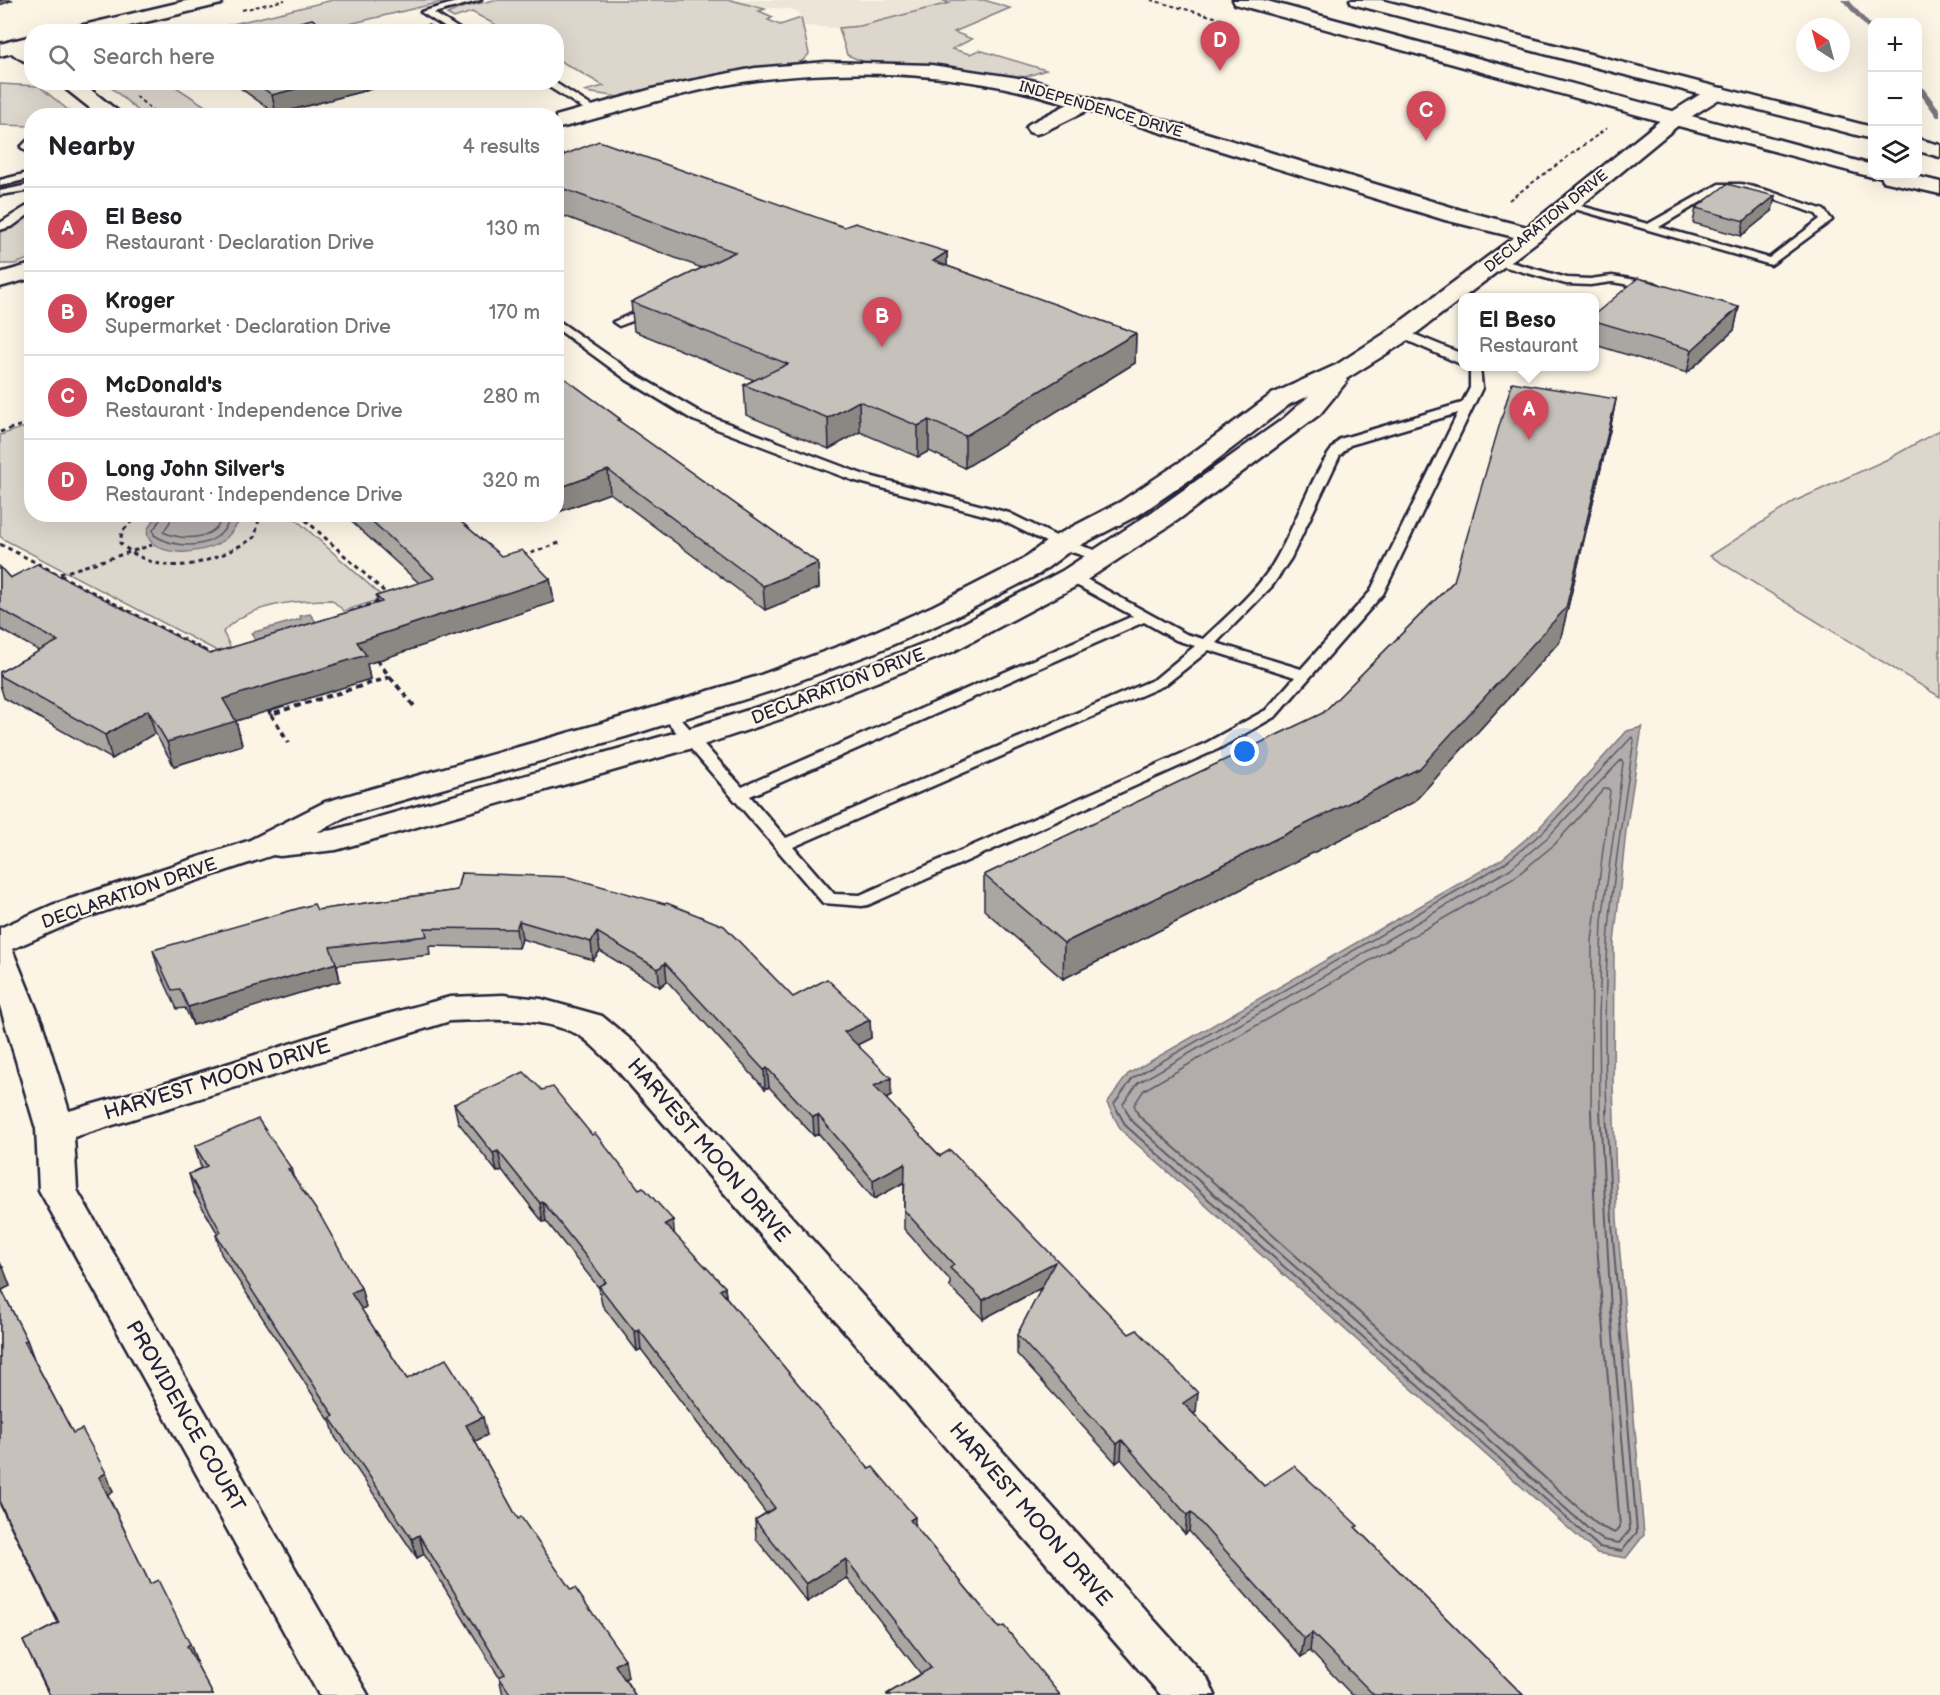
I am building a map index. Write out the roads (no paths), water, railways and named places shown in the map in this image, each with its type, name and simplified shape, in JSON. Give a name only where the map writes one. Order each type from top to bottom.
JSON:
[{"type":"street","points":[[112,24],[214,0]]},
{"type":"street","points":[[1242,0],[1868,170]]},
{"type":"street","points":[[1359,0],[1868,132]]},
{"type":"street","name":"INDEPENDENCE DRIVE","points":[[564,121],[699,84],[755,74],[826,68],[931,71],[1031,86],[1453,214],[1531,235]]},
{"type":"street","points":[[76,90],[97,108]]},
{"type":"street","name":"DECLARATION DRIVE","points":[[0,941],[64,913],[260,848],[336,809],[766,683],[866,646],[944,612],[1029,568],[1061,544],[1130,508],[1192,466],[1281,399],[1345,370],[1401,333],[1531,235],[1674,119],[1718,92]]},
{"type":"street","points":[[1036,128],[1086,103]]},
{"type":"street","points":[[1907,180],[1936,187]]},
{"type":"street","points":[[0,280],[24,273]]},
{"type":"street","name":"DECLARATION DRIVE","points":[[260,848],[336,840],[692,738],[782,709],[942,646],[1072,577],[1168,514],[1311,409],[1345,370]]},
{"type":"street","name":"PROVIDENCE COURT","points":[[0,957],[24,1023],[56,1129],[58,1190],[344,1695]]},
{"type":"street","name":"HARVEST MOON DRIVE","points":[[56,1129],[170,1096],[365,1032],[450,1009],[503,1007],[541,1011],[589,1025],[624,1054],[1191,1695]]},
{"type":"lane","points":[[446,24],[426,12],[476,0]]},
{"type":"lane","points":[[559,90],[596,112]]},
{"type":"lane","points":[[0,183],[24,177]]},
{"type":"lane","points":[[0,189],[24,183]]},
{"type":"lane","points":[[1566,205],[1771,262],[1826,220],[1820,212],[1765,193],[1741,187],[1719,187],[1651,227]]},
{"type":"lane","points":[[0,194],[24,189]]},
{"type":"lane","points":[[0,227],[9,224],[24,212]]},
{"type":"lane","points":[[1496,261],[1566,281],[1590,282],[1612,279],[1670,291]]},
{"type":"lane","points":[[619,322],[661,305]]},
{"type":"lane","points":[[564,328],[631,377],[698,417],[857,477],[1004,516],[1061,544],[1102,557]]},
{"type":"lane","points":[[1401,333],[1458,359]]},
{"type":"lane","points":[[668,713],[829,899],[862,901],[1212,746],[1271,712],[1376,594],[1476,388],[1476,371]]},
{"type":"lane","points":[[783,845],[1004,752],[1160,682],[1206,645],[1267,583],[1284,558],[1334,454],[1345,442],[1467,406]]},
{"type":"lane","points":[[796,454],[804,473]]},
{"type":"lane","points":[[1072,577],[1181,637],[1304,675]]},
{"type":"lane","points":[[740,794],[1144,616]]},
{"type":"water","points":[[153,522],[238,523],[228,537],[222,541],[189,552],[170,551],[154,545],[150,540],[148,528]]},
{"type":"water","points":[[310,614],[323,631],[260,649],[251,633],[301,619],[300,616]]},
{"type":"water","points":[[1642,727],[1626,831],[1614,943],[1613,1085],[1617,1219],[1644,1535],[1626,1558],[1597,1553],[1585,1543],[1121,1130],[1107,1103],[1128,1074],[1502,859],[1539,828],[1627,731]]},
{"type":"waterway","points":[[1845,0],[1868,26]]},
{"type":"waterway","points":[[1922,92],[1940,115]]},
{"type":"place","name":"Long John Silver's","points":[[1220,71]]},
{"type":"place","name":"McDonald's","points":[[1426,141]]},
{"type":"place","name":"Kroger","points":[[882,347]]},
{"type":"place","name":"El Beso","points":[[1529,440]]}]
